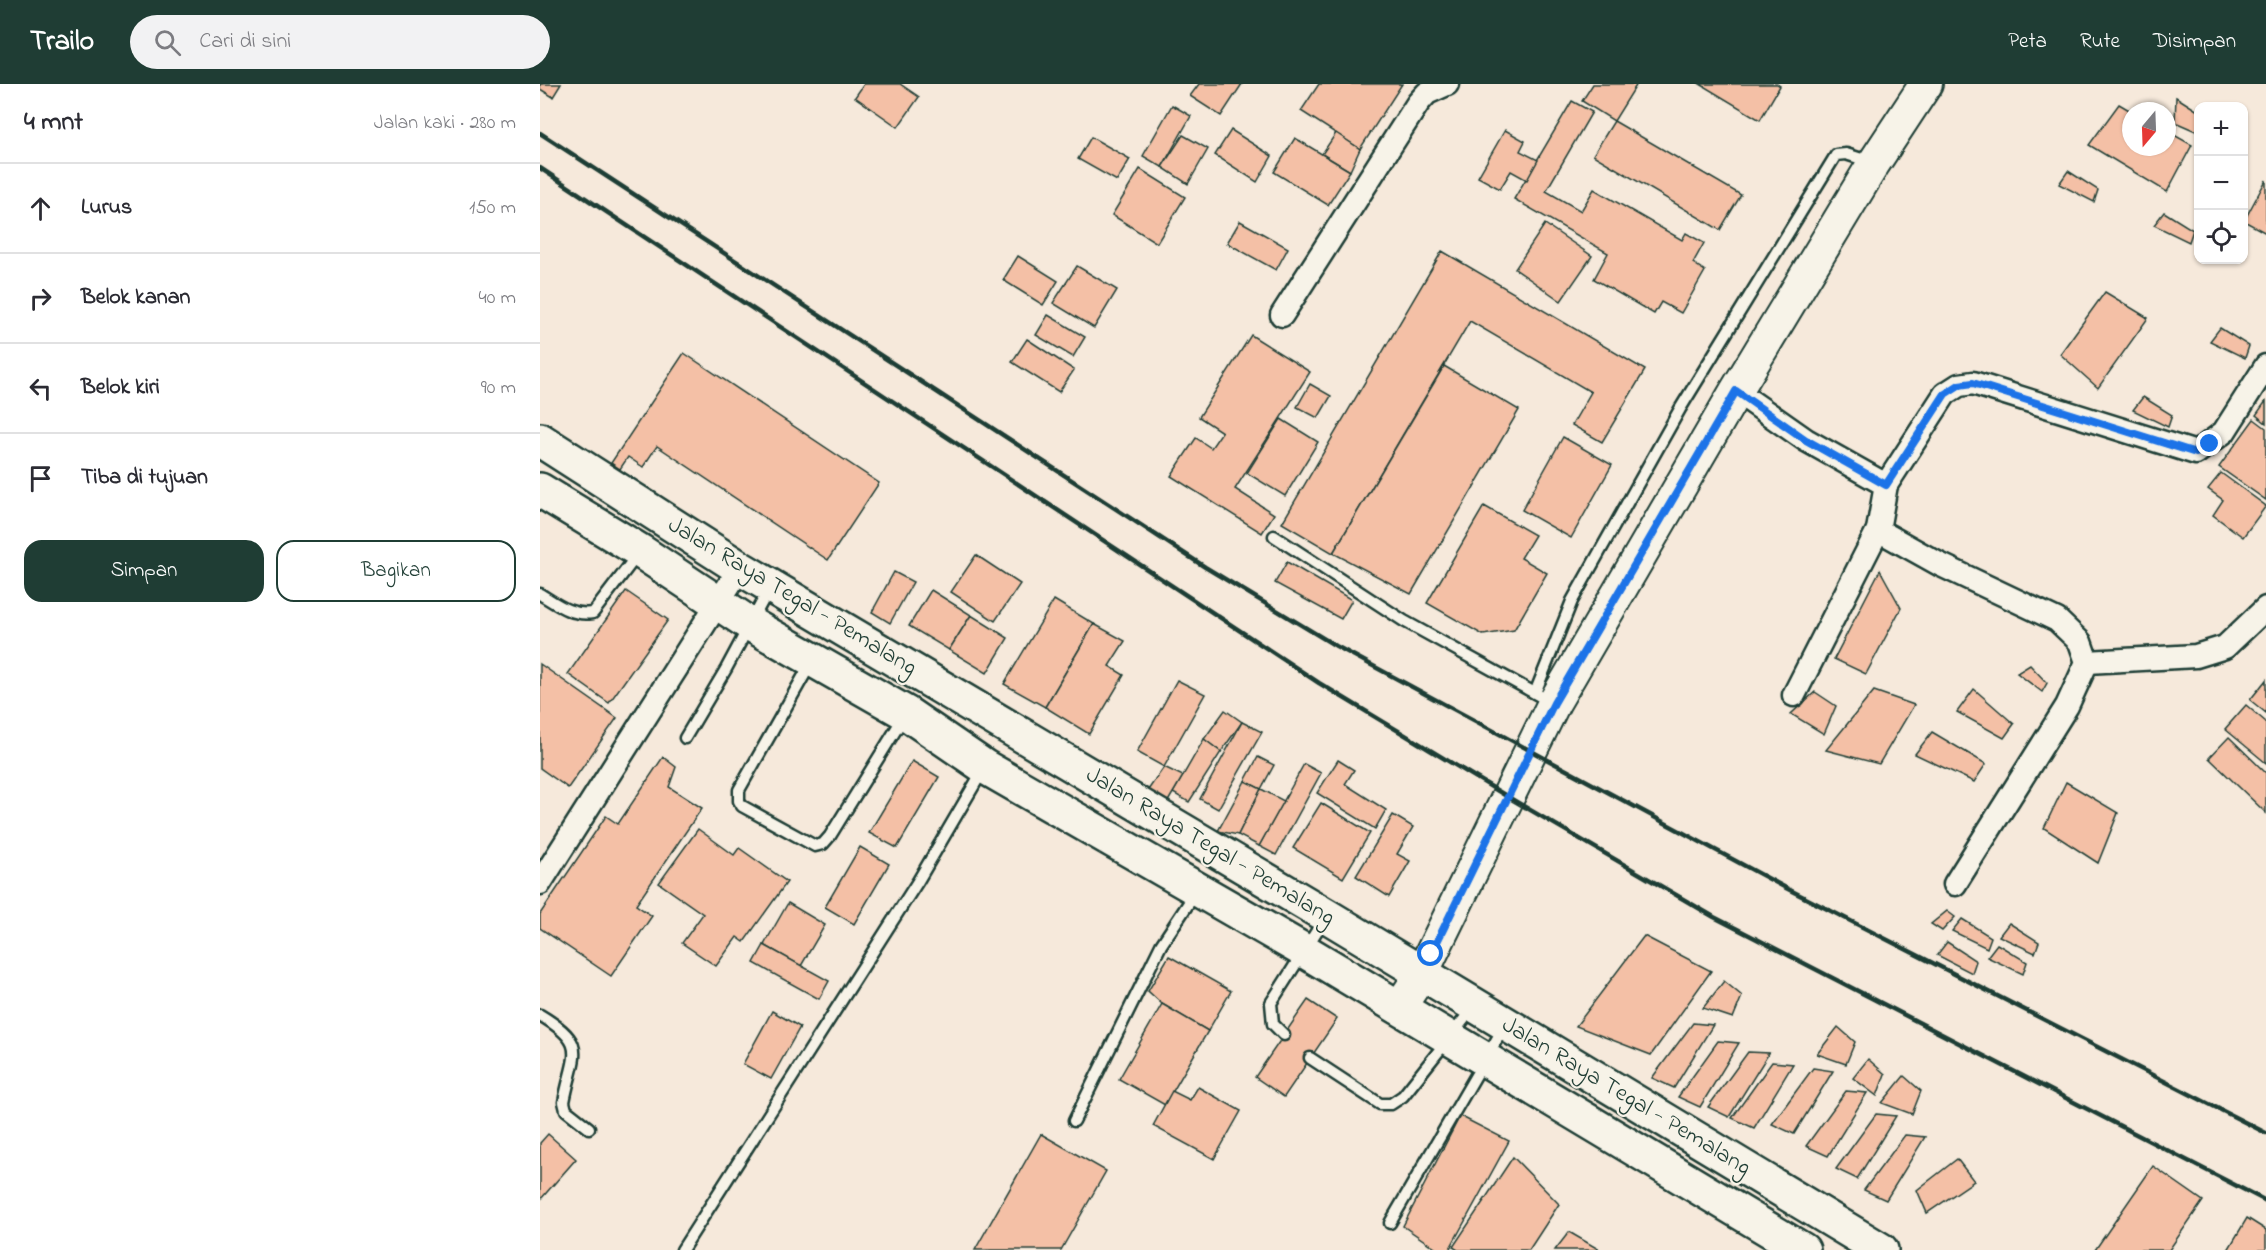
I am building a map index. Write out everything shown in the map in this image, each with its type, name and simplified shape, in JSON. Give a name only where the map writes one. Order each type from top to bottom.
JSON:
[{"type":"highway","name":"Jalan Raya Tegal - Pemalang","points":[[540,440],[740,568],[1327,916],[1881,1250]]},
{"type":"highway","name":"Jalan Raya Tegal - Pemalang","points":[[540,490],[640,551],[750,624],[906,713],[985,767],[1303,950],[1803,1250]]},
{"type":"main road","points":[[1399,1008],[1422,973],[1545,698],[1736,391],[1874,163],[1926,84]]},
{"type":"street","points":[[1282,315],[1418,103],[1438,85]]},
{"type":"street","points":[[1794,695],[1878,530],[1886,485],[1945,394],[1959,385],[1973,383],[2196,453],[2224,432],[2266,366]]},
{"type":"street","points":[[1736,391],[1806,440],[1886,485]]},
{"type":"street","points":[[1878,530],[1939,564],[2057,620],[2080,642],[2087,662],[2067,706],[1955,884]]},
{"type":"street","points":[[540,883],[740,568]]},
{"type":"street","points":[[2087,662],[2196,656],[2225,647],[2266,608]]},
{"type":"lane","points":[[1274,536],[1404,621],[1545,698],[1572,601],[1680,409],[1836,155],[1846,154],[1874,163]]},
{"type":"lane","points":[[540,594],[566,611],[580,615],[593,613],[640,551]]},
{"type":"lane","points":[[685,738],[770,586]]},
{"type":"lane","points":[[813,660],[739,790],[739,801],[742,806],[815,846],[823,844],[906,713]]},
{"type":"lane","points":[[682,1250],[918,881],[985,767]]},
{"type":"lane","points":[[1074,1121],[1161,945],[1198,889]]},
{"type":"lane","points":[[1284,1035],[1273,1024],[1271,1003],[1327,916]]},
{"type":"lane","points":[[1310,1059],[1380,1104],[1391,1104],[1403,1096],[1475,1005]]},
{"type":"lane","points":[[540,1015],[562,1028],[572,1039],[575,1051],[564,1102],[566,1110],[589,1128]]},
{"type":"lane","points":[[1390,1223],[1484,1058],[1506,1024]]},
{"type":"building","points":[[540,84],[561,84],[553,97],[540,89]]},
{"type":"building","points":[[864,84],[900,84],[919,97],[898,127],[855,97]]},
{"type":"building","points":[[1199,84],[1242,84],[1221,116],[1190,96]]},
{"type":"building","points":[[1319,84],[1402,84],[1360,149],[1301,111]]},
{"type":"building","points":[[1593,84],[1637,84],[1614,121],[1582,101]]},
{"type":"building","points":[[1700,84],[1777,84],[1780,86],[1760,120]]},
{"type":"building","points":[[2176,97],[2194,108],[2194,130],[2176,122]]},
{"type":"building","points":[[1572,101],[1592,112],[1546,191],[1581,211],[1594,189],[1682,240],[1686,233],[1704,243],[1693,263],[1705,271],[1681,313],[1661,302],[1654,314],[1594,279],[1608,253],[1514,199]]},
{"type":"building","points":[[2119,104],[2122,106],[2122,156],[2176,156],[2176,136],[2192,145],[2167,192],[2089,145]]},
{"type":"building","points":[[1172,105],[1191,116],[1162,167],[1143,156]]},
{"type":"building","points":[[1614,121],[1741,195],[1720,230],[1593,155]]},
{"type":"building","points":[[1231,130],[1272,156],[1257,182],[1215,155]]},
{"type":"building","points":[[1505,130],[1525,141],[1520,151],[1538,160],[1527,180],[1511,171],[1500,189],[1478,177]]},
{"type":"building","points":[[1336,133],[1360,149],[1350,171],[1322,154]]},
{"type":"building","points":[[1183,135],[1208,149],[1188,184],[1162,167]]},
{"type":"building","points":[[1091,137],[1130,159],[1117,181],[1078,159]]},
{"type":"building","points":[[1295,138],[1350,171],[1328,205],[1274,172]]},
{"type":"building","points":[[1140,169],[1185,197],[1157,243],[1112,215]]},
{"type":"building","points":[[2068,171],[2098,190],[2094,202],[2059,184]]},
{"type":"building","points":[[2266,180],[2266,233],[2248,223],[2248,214]]},
{"type":"building","points":[[2164,212],[2193,230],[2189,242],[2154,225]]},
{"type":"building","points":[[1240,221],[1288,248],[1276,270],[1227,243]]},
{"type":"building","points":[[1545,224],[1592,256],[1561,301],[1515,269]]},
{"type":"building","points":[[1442,251],[1645,370],[1602,442],[1572,425],[1591,392],[1470,321],[1333,553],[1282,523]]},
{"type":"building","points":[[1018,256],[1058,281],[1043,305],[1003,280]]},
{"type":"building","points":[[1077,266],[1117,290],[1094,328],[1053,303]]},
{"type":"building","points":[[2105,292],[2148,318],[2098,388],[2060,354]]},
{"type":"building","points":[[1048,315],[1085,337],[1073,357],[1036,335]]},
{"type":"building","points":[[2220,328],[2249,346],[2245,358],[2210,341]]},
{"type":"building","points":[[1251,335],[1310,372],[1235,489],[1274,514],[1262,533],[1171,476],[1196,438],[1211,448],[1222,432],[1199,417]]},
{"type":"building","points":[[1027,339],[1074,370],[1059,392],[1012,362]]},
{"type":"building","points":[[684,353],[879,483],[828,560],[657,446],[643,467],[628,457],[620,469],[611,463]]},
{"type":"building","points":[[1444,366],[1519,410],[1411,594],[1333,553]]},
{"type":"building","points":[[1310,384],[1331,396],[1318,418],[1297,407]]},
{"type":"building","points":[[2143,397],[2172,415],[2168,427],[2133,410]]},
{"type":"building","points":[[2266,401],[2266,423],[2256,415]]},
{"type":"building","points":[[1281,419],[1318,442],[1285,496],[1247,473]]},
{"type":"building","points":[[2254,419],[2266,428],[2266,500],[2219,467]]},
{"type":"building","points":[[1563,437],[1612,465],[1571,538],[1522,510]]},
{"type":"building","points":[[2221,473],[2266,506],[2243,537],[2213,515],[2223,500],[2208,489]]},
{"type":"building","points":[[1484,506],[1535,535],[1521,558],[1547,573],[1514,630],[1483,635],[1427,603]]},
{"type":"building","points":[[976,555],[1020,584],[995,621],[951,592]]},
{"type":"building","points":[[1287,562],[1352,600],[1341,619],[1275,583]]},
{"type":"building","points":[[1880,570],[1901,608],[1866,674],[1834,659]]},
{"type":"building","points":[[894,572],[913,582],[890,623],[872,612]]},
{"type":"building","points":[[931,590],[971,615],[949,650],[909,626]]},
{"type":"building","points":[[626,591],[668,620],[609,703],[568,674]]},
{"type":"building","points":[[1054,600],[1094,624],[1045,707],[1004,684]]},
{"type":"building","points":[[971,615],[1008,638],[987,673],[949,650]]},
{"type":"building","points":[[1094,624],[1125,641],[1109,666],[1124,675],[1089,734],[1045,707]]},
{"type":"building","points":[[540,664],[617,718],[568,788],[540,768]]},
{"type":"building","points":[[2030,665],[2047,683],[2042,692],[2017,673]]},
{"type":"building","points":[[1177,680],[1205,694],[1164,767],[1137,752]]},
{"type":"building","points":[[2266,680],[2266,713],[2250,700]]},
{"type":"building","points":[[1974,689],[2014,724],[2004,738],[1957,712]]},
{"type":"building","points":[[1874,691],[1914,705],[1879,764],[1826,750]]},
{"type":"building","points":[[1815,692],[1836,706],[1824,734],[1791,714]]},
{"type":"building","points":[[2246,705],[2266,722],[2266,763],[2225,729]]},
{"type":"building","points":[[1225,710],[1242,722],[1221,752],[1204,739]]},
{"type":"building","points":[[1242,722],[1262,732],[1218,809],[1200,799]]},
{"type":"building","points":[[1932,732],[1986,764],[1974,782],[1915,754]]},
{"type":"building","points":[[2229,737],[2266,773],[2266,813],[2209,758]]},
{"type":"building","points":[[1204,739],[1221,752],[1189,802],[1173,793]]},
{"type":"building","points":[[663,757],[676,767],[669,787],[702,808],[636,905],[652,916],[611,976],[540,928],[540,914],[606,816],[618,824]]},
{"type":"building","points":[[1258,757],[1274,765],[1261,789],[1245,781]]},
{"type":"building","points":[[1338,760],[1354,770],[1345,784],[1386,810],[1375,829],[1317,793]]},
{"type":"building","points":[[912,761],[939,777],[897,848],[869,833]]},
{"type":"building","points":[[1304,764],[1321,773],[1276,855],[1259,846]]},
{"type":"building","points":[[1164,767],[1183,776],[1166,805],[1146,793]]},
{"type":"building","points":[[1245,781],[1261,789],[1238,835],[1218,831]]},
{"type":"building","points":[[2066,782],[2118,813],[2098,863],[2044,828]]},
{"type":"building","points":[[1261,789],[1284,801],[1259,846],[1238,835]]},
{"type":"building","points":[[1321,803],[1370,833],[1343,878],[1293,848]]},
{"type":"building","points":[[1393,815],[1413,827],[1397,854],[1410,861],[1389,897],[1356,876]]},
{"type":"building","points":[[698,829],[734,855],[739,848],[787,882],[744,942],[737,937],[716,966],[682,943],[703,914],[659,883]]},
{"type":"building","points":[[860,847],[889,864],[854,924],[825,907]]},
{"type":"building","points":[[788,903],[825,925],[801,966],[764,945]]},
{"type":"building","points":[[1947,911],[1955,917],[1942,931],[1931,924]]},
{"type":"building","points":[[1962,919],[1991,937],[1987,948],[1952,931]]},
{"type":"building","points":[[2009,923],[2039,942],[2035,953],[1999,936]]},
{"type":"building","points":[[1644,936],[1711,971],[1651,1055],[1576,1026]]},
{"type":"building","points":[[1947,942],[1976,961],[1972,973],[1937,955]]},
{"type":"building","points":[[1997,944],[2027,962],[2023,974],[1987,957]]},
{"type":"building","points":[[764,945],[829,981],[819,999],[754,963]]},
{"type":"building","points":[[1169,956],[1231,991],[1208,1031],[1162,1004],[1148,991]]},
{"type":"building","points":[[1724,981],[1742,996],[1733,1018],[1703,1008]]},
{"type":"building","points":[[1308,1000],[1337,1019],[1284,1097],[1255,1077]]},
{"type":"building","points":[[1162,1004],[1208,1031],[1165,1105],[1119,1079]]},
{"type":"building","points":[[772,1011],[800,1027],[771,1079],[743,1064]]},
{"type":"building","points":[[1693,1023],[1713,1025],[1674,1088],[1652,1078]]},
{"type":"building","points":[[1838,1027],[1855,1042],[1846,1064],[1817,1054]]},
{"type":"building","points":[[1718,1041],[1739,1043],[1700,1107],[1678,1097]]},
{"type":"building","points":[[1748,1052],[1769,1053],[1729,1117],[1708,1107]]},
{"type":"building","points":[[1868,1059],[1885,1074],[1877,1096],[1853,1078]]},
{"type":"building","points":[[1772,1062],[1793,1064],[1754,1128],[1732,1118]]},
{"type":"building","points":[[1813,1068],[1833,1071],[1794,1134],[1772,1124]]},
{"type":"building","points":[[1904,1076],[1921,1091],[1912,1114],[1882,1103]]},
{"type":"building","points":[[1198,1087],[1241,1111],[1214,1159],[1153,1126],[1172,1091],[1190,1100]]},
{"type":"building","points":[[1846,1091],[1867,1093],[1828,1156],[1806,1146]]},
{"type":"building","points":[[1876,1114],[1896,1116],[1857,1179],[1836,1169]]},
{"type":"building","points":[[1460,1116],[1509,1141],[1449,1250],[1438,1250],[1403,1226]]},
{"type":"building","points":[[548,1134],[576,1159],[540,1200],[540,1143]]},
{"type":"building","points":[[1041,1134],[1106,1171],[1061,1250],[975,1250]]},
{"type":"building","points":[[1905,1135],[1925,1137],[1886,1200],[1864,1190]]},
{"type":"building","points":[[1513,1157],[1559,1204],[1529,1250],[1458,1250],[1453,1247]]},
{"type":"building","points":[[1957,1159],[1974,1181],[1927,1213],[1917,1190]]},
{"type":"building","points":[[2153,1166],[2203,1201],[2169,1250],[2095,1250]]},
{"type":"building","points":[[2247,1218],[2266,1230],[2266,1250],[2228,1250]]},
{"type":"building","points":[[1569,1232],[1600,1250],[1555,1250]]},
{"type":"railway","points":[[540,133],[1205,567],[1336,646],[1786,888],[2266,1133]]},
{"type":"railway","points":[[540,168],[1319,683],[1508,797],[1714,917],[2266,1201]]},
{"type":"route","points":[[1431,954],[1554,703],[1736,391],[1806,440],[1886,485],[1945,394],[1959,385],[1973,383],[2196,453],[2210,444]]}]
